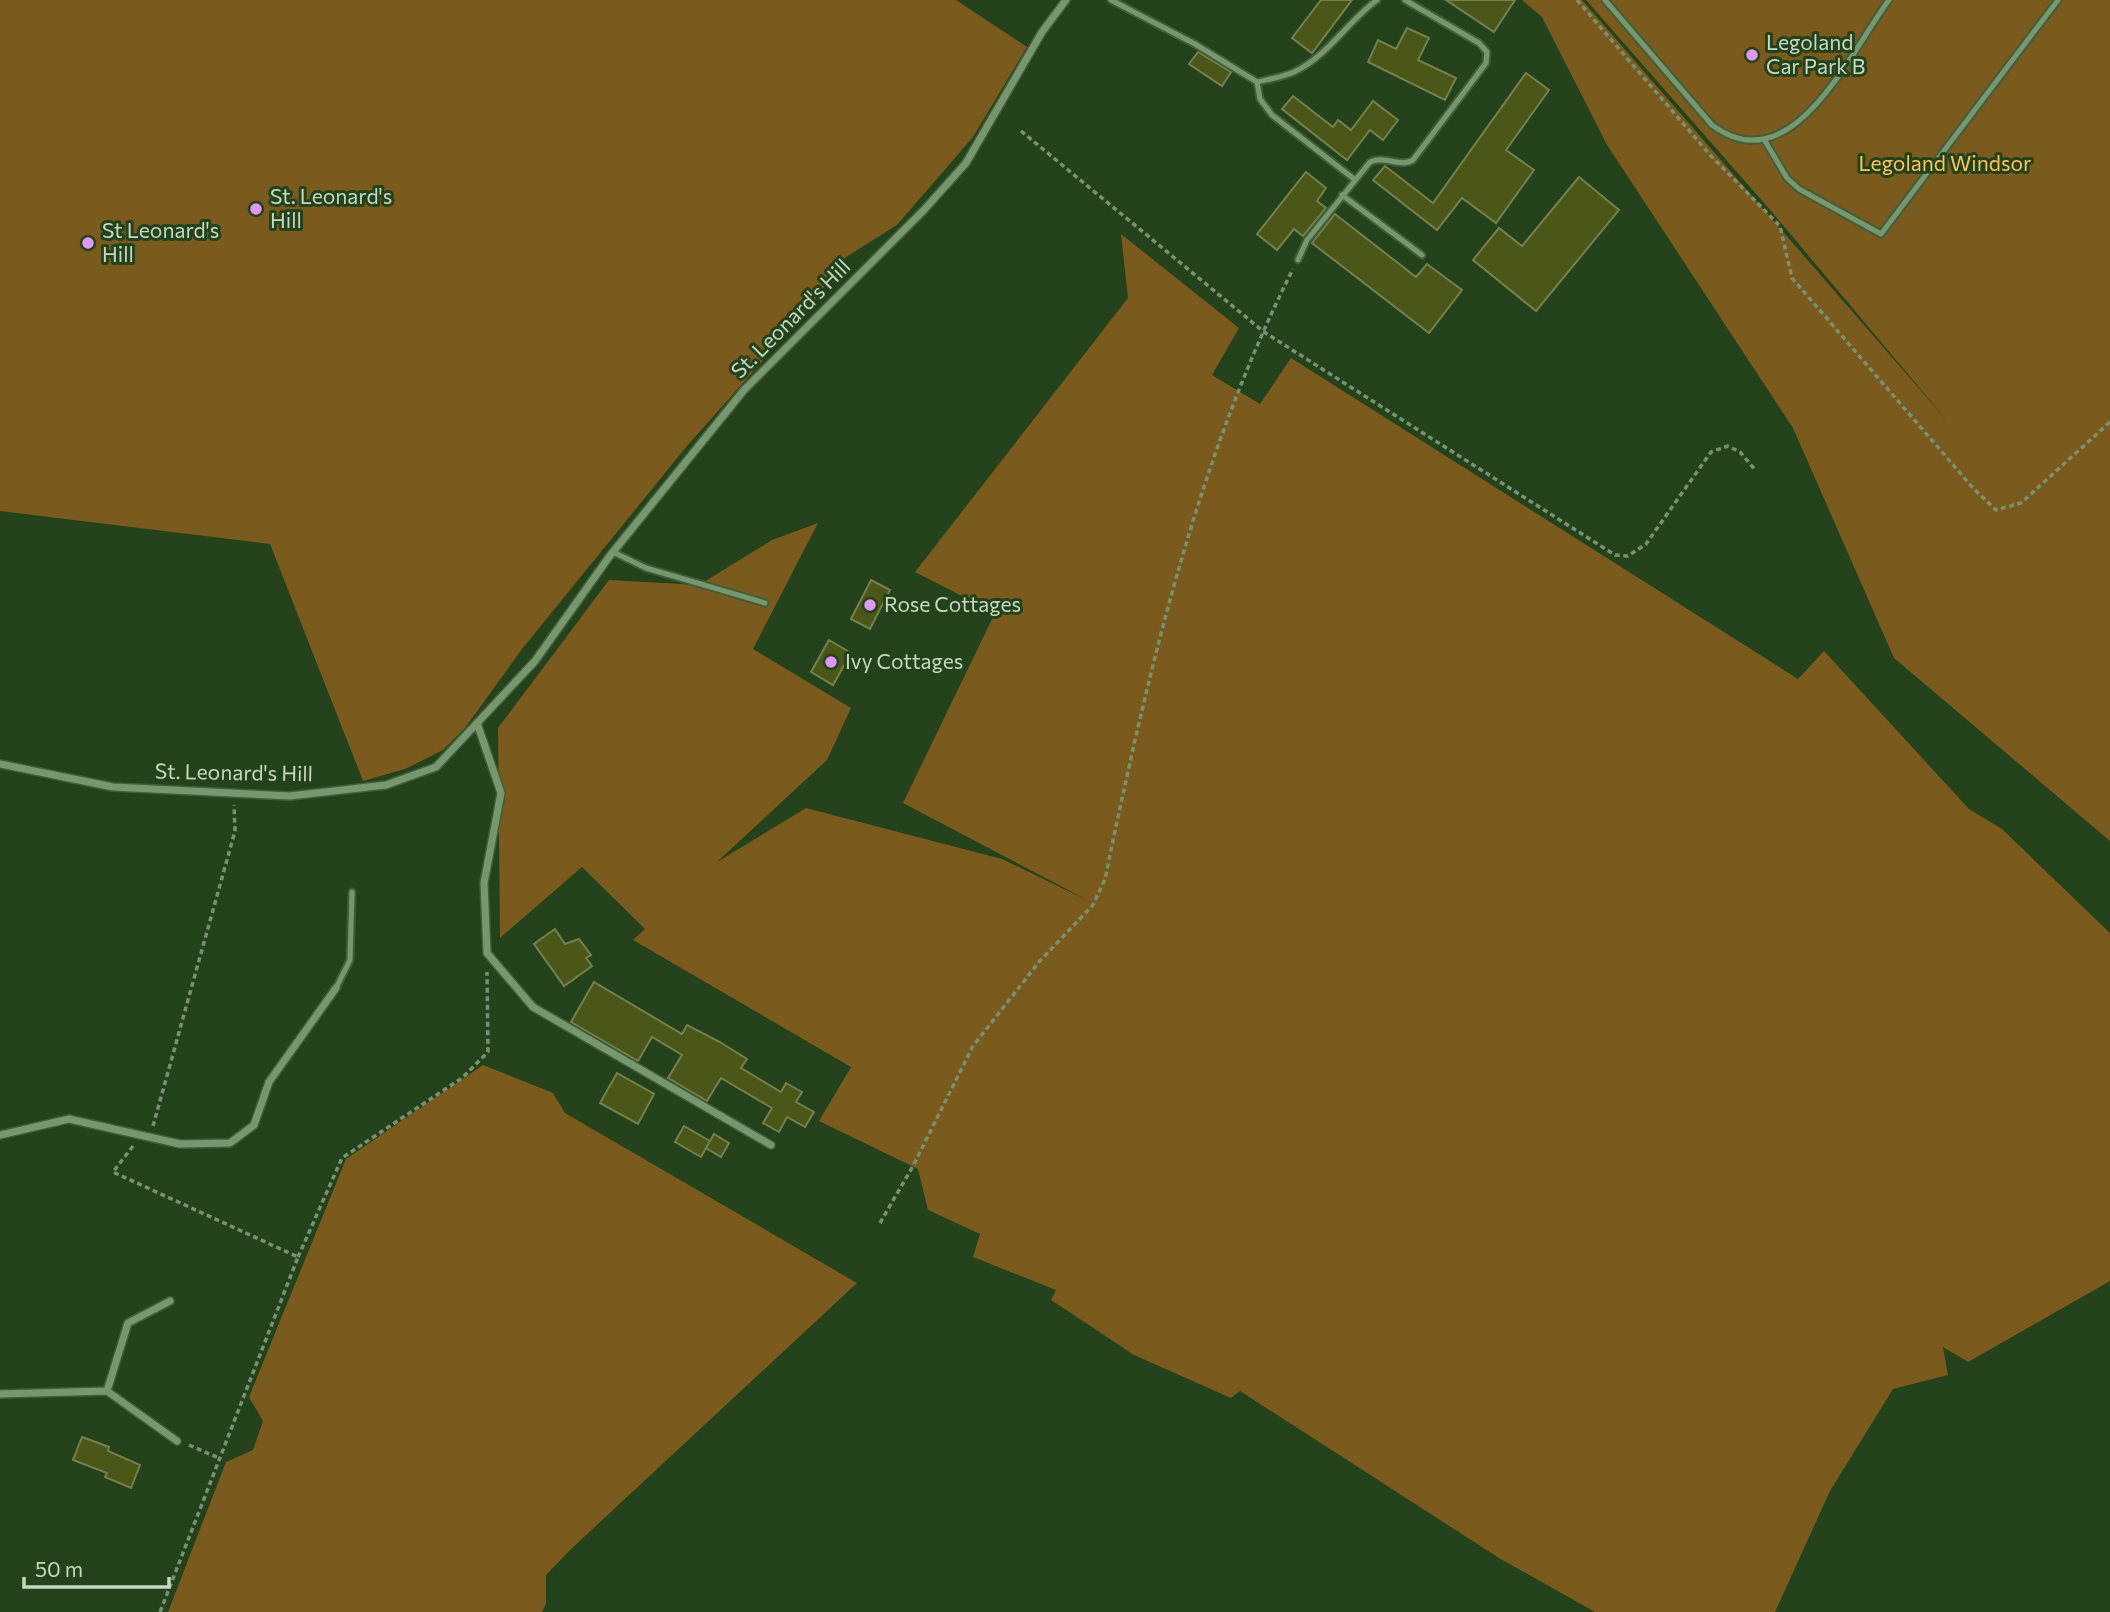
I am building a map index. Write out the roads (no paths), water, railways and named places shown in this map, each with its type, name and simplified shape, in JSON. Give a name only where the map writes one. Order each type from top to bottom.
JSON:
[{"type":"street","name":"St. Leonard's Hill","points":[[0,764],[113,787],[290,796],[386,785],[436,767],[535,662],[613,552],[744,390],[923,211],[965,163],[1042,32],[1066,0]]},
{"type":"street","points":[[477,723],[502,793],[484,883],[488,953],[533,1007],[771,1145]]},
{"type":"street","points":[[0,1135],[69,1119],[151,1135],[180,1144],[230,1143],[254,1125],[268,1082],[337,988]]},
{"type":"street","points":[[107,1391],[128,1323],[170,1301]]},
{"type":"street","points":[[0,1394],[107,1391],[177,1441]]},
{"type":"lane","points":[[1111,0],[1195,44],[1257,82],[1293,73],[1313,61],[1359,13],[1377,0]]},
{"type":"lane","points":[[1298,260],[1307,240],[1370,162],[1378,158],[1407,163],[1413,160],[1486,63],[1487,52],[1479,43],[1405,0]]},
{"type":"lane","points":[[1605,0],[1712,125],[1731,137],[1765,141],[1784,134],[1805,116],[1889,0]]},
{"type":"lane","points":[[1765,141],[1787,178],[1798,189],[1881,234],[2059,0]]},
{"type":"lane","points":[[1257,82],[1260,99],[1272,114],[1354,179]]},
{"type":"lane","points":[[1342,195],[1422,255]]},
{"type":"lane","points":[[613,552],[646,568],[765,604]]},
{"type":"lane","points":[[337,988],[350,960],[352,892]]},
{"type":"place","name":"Legoland Car Park B","points":[[1752,55]]},
{"type":"place","name":"St. Leonard's Hill","points":[[256,209]]},
{"type":"place","name":"St Leonard's Hill","points":[[88,243]]},
{"type":"place","name":"Rose Cottages","points":[[870,605]]},
{"type":"place","name":"Ivy Cottages","points":[[831,662]]},
{"type":"park label","name":"Legoland Windsor","points":[[1945,164]]}]
